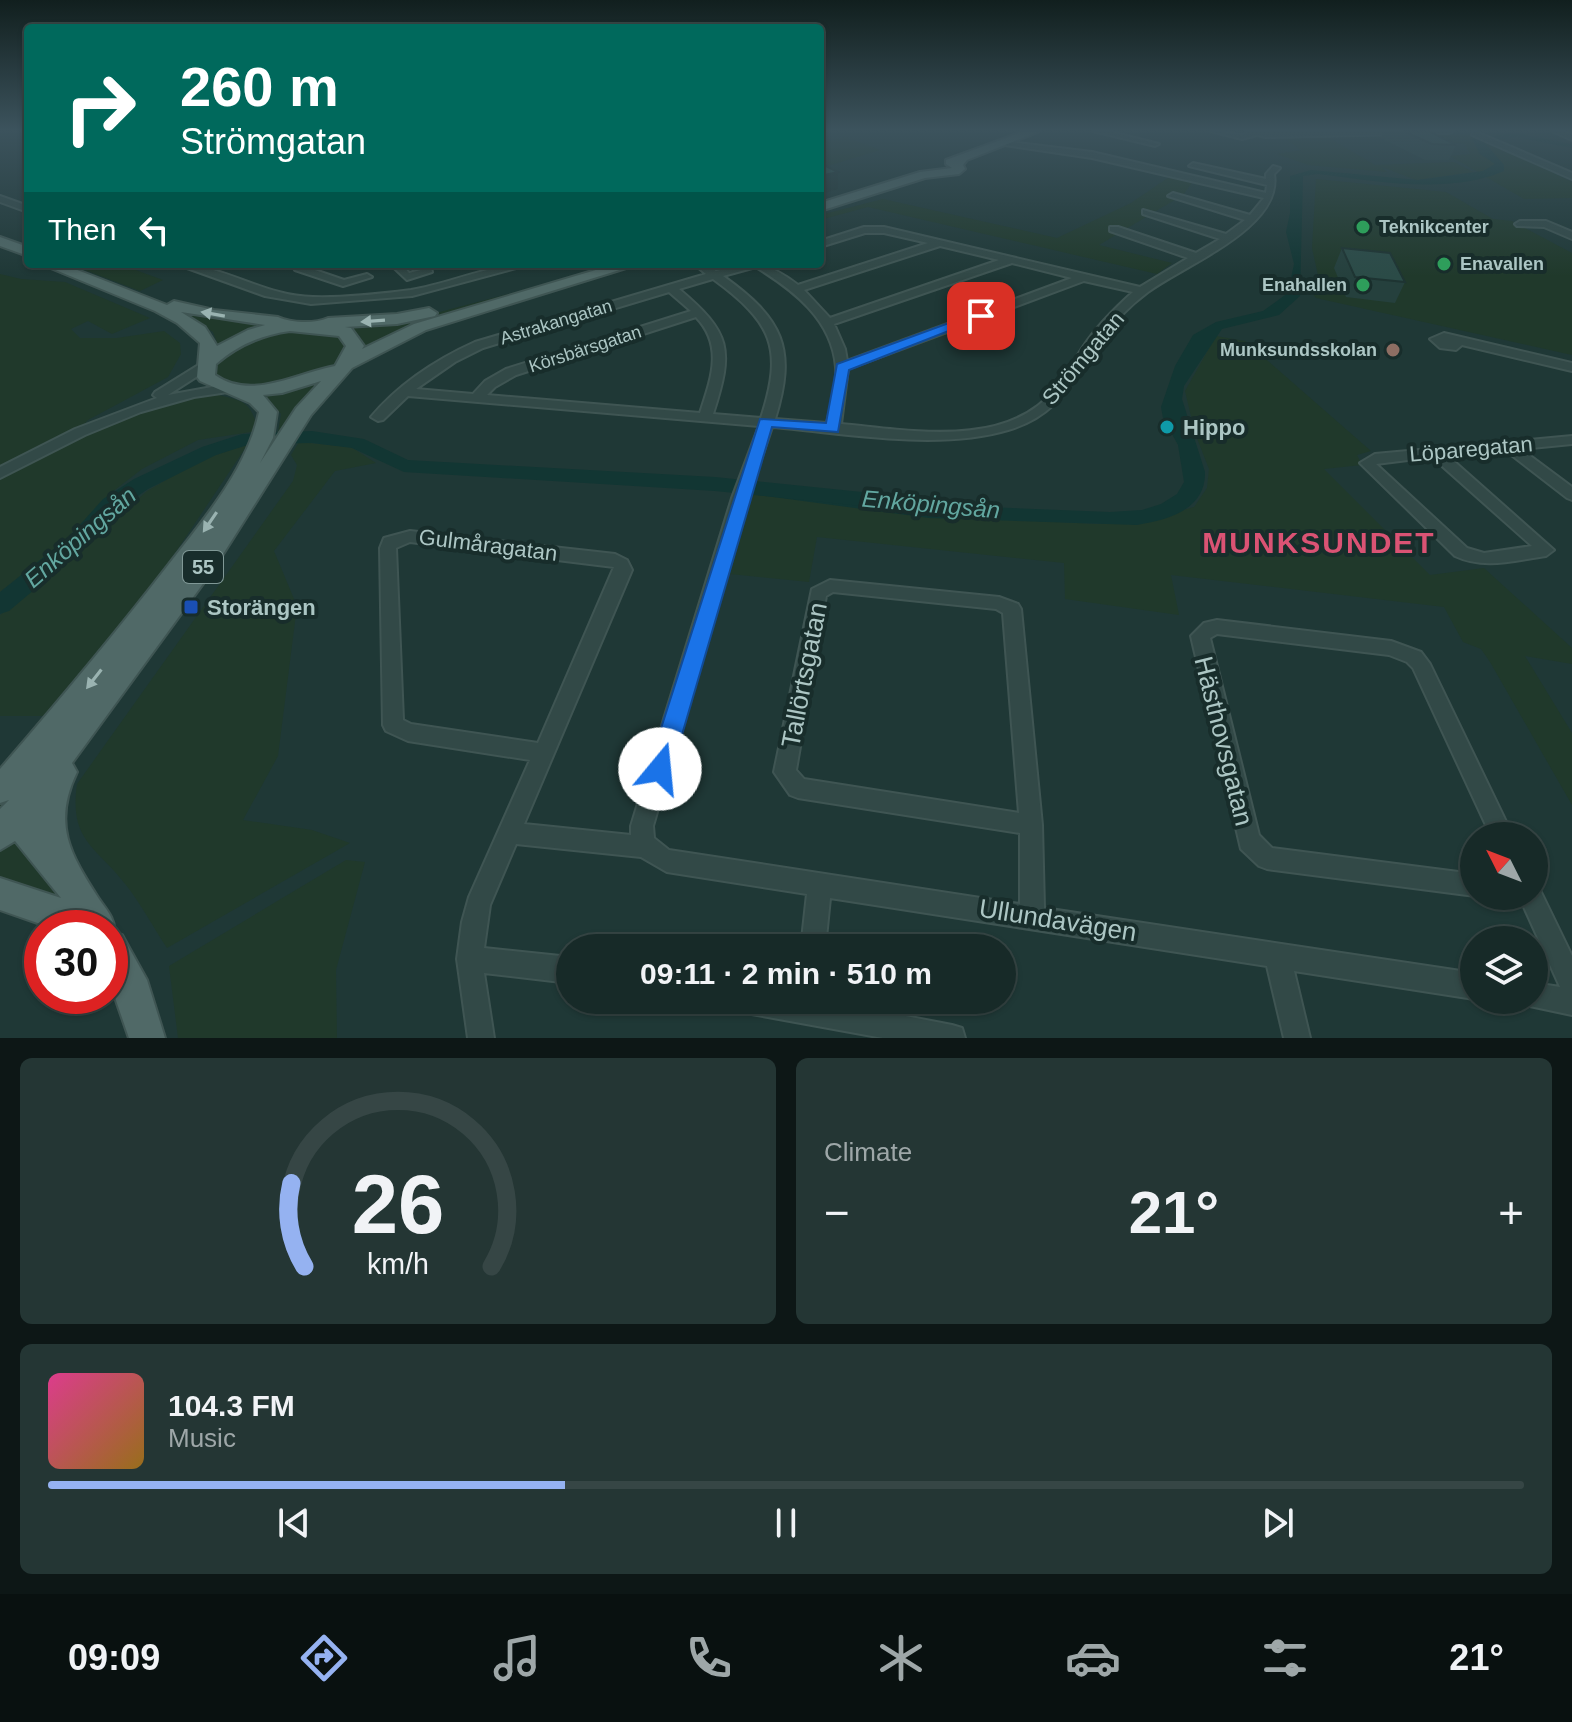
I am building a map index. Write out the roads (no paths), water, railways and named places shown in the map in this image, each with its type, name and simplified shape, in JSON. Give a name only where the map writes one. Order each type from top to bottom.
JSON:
[{"type":"main road","points":[[824,207],[907,179]]},
{"type":"main road","points":[[0,244],[24,253]]},
{"type":"main road","name":"55","points":[[58,268],[143,301],[200,329],[209,342],[206,377],[229,391],[251,398],[268,412],[265,455],[205,564],[123,675],[106,708],[57,779],[46,810],[46,823],[70,883],[86,910]]},
{"type":"main road","points":[[72,268],[182,308],[345,332],[352,338],[354,352],[344,366]]},
{"type":"main road","points":[[206,364],[236,340],[265,330],[420,315],[597,268]]},
{"type":"main road","points":[[229,391],[282,388],[310,382],[420,327],[619,268]]},
{"type":"main road","name":"55","points":[[0,790],[142,618],[265,455],[344,366]]},
{"type":"main road","points":[[3,828],[123,675]]},
{"type":"main road","points":[[3,828],[25,830],[70,883]]},
{"type":"main road","points":[[0,894],[48,910]]},
{"type":"main road","points":[[0,914],[40,907]]},
{"type":"main road","name":"55","points":[[128,982],[147,1038]]},
{"type":"street","points":[[1216,179],[1270,190]]},
{"type":"street","points":[[1236,179],[1270,190]]},
{"type":"street","name":"Strömgatan","points":[[402,392],[928,436],[972,435],[1010,426],[1045,407],[1065,385],[1095,339],[1142,291],[1228,238],[1252,219],[1270,190],[1270,179]]},
{"type":"street","points":[[1173,196],[1252,219]]},
{"type":"street","points":[[0,199],[24,208]]},
{"type":"street","points":[[1146,212],[1228,238]]},
{"type":"street","points":[[1520,224],[1546,224],[1572,236]]},
{"type":"street","points":[[824,243],[871,229],[1142,291]]},
{"type":"street","points":[[1114,229],[1196,257]]},
{"type":"street","points":[[797,289],[937,244]]},
{"type":"street","points":[[828,322],[1009,260]]},
{"type":"street","points":[[192,268],[286,298],[311,301],[364,299],[432,289],[510,268]]},
{"type":"street","points":[[198,270],[204,268]]},
{"type":"street","points":[[299,268],[343,283],[367,277]]},
{"type":"street","points":[[361,268],[371,289],[364,299]]},
{"type":"street","points":[[399,268],[407,277],[422,269],[432,289]]},
{"type":"street","points":[[646,847],[642,826],[739,500],[780,378],[776,341],[754,305],[704,268]]},
{"type":"street","name":"Astrakangatan","points":[[378,417],[402,392],[447,360],[479,345],[739,268]]},
{"type":"street","points":[[765,268],[797,289],[828,322],[842,367],[833,429]]},
{"type":"street","points":[[842,367],[1082,278]]},
{"type":"street","points":[[671,288],[700,312],[718,336],[722,361],[705,418]]},
{"type":"street","name":"Körsbärsgatan","points":[[476,398],[490,384],[511,372],[700,312]]},
{"type":"street","points":[[1457,342],[1572,367]]},
{"type":"street","points":[[0,473],[120,417],[186,380],[206,364]]},
{"type":"street","points":[[120,417],[184,395],[229,391]]},
{"type":"street","name":"Löparegatan","points":[[1436,453],[1546,550],[1484,559],[1461,552],[1369,466],[1369,460],[1436,453],[1572,440]]},
{"type":"street","points":[[1508,446],[1572,495]]},
{"type":"street","name":"Gulmåragatan","points":[[481,1038],[470,959],[472,924],[623,570],[615,560],[410,536],[390,542],[393,725],[408,732],[544,753]]},
{"type":"street","name":"Tallörtsgatan","points":[[1031,825],[798,788],[790,781],[785,772],[818,593],[822,588],[830,586],[999,603],[1012,609],[1031,825],[1032,916]]},
{"type":"street","name":"Hästhovsgatan","points":[[1460,883],[1267,858],[1256,851],[1249,841],[1200,636],[1217,627],[1391,648],[1414,657],[1495,822]]},
{"type":"street","name":"Ullundavägen","points":[[509,833],[646,847],[654,856],[667,861],[1460,984]]},
{"type":"street","points":[[815,934],[820,884]]},
{"type":"street","points":[[1538,910],[1572,984]]},
{"type":"street","points":[[1277,954],[1297,1038]]},
{"type":"street","points":[[470,959],[556,968]]},
{"type":"street","points":[[1548,998],[1572,1002]]},
{"type":"street","points":[[846,1014],[952,1038]]},
{"type":"waterway","name":"Enköpingsån","points":[[0,605],[78,541],[111,504],[141,484],[209,451],[249,438],[312,437],[357,443],[404,466],[715,484],[940,507]]},
{"type":"place","name":"Teknikcenter","points":[[1363,227]]},
{"type":"place","name":"Enavallen","points":[[1444,264]]},
{"type":"place","name":"Enahallen","points":[[1363,285]]},
{"type":"place","name":"Munksundsskolan","points":[[1393,350]]},
{"type":"place","name":"Hippo","points":[[1167,427]]},
{"type":"place","name":"Storängen","points":[[191,607]]},
{"type":"district","name":"MUNKSUNDET","points":[[1319,542]]}]
